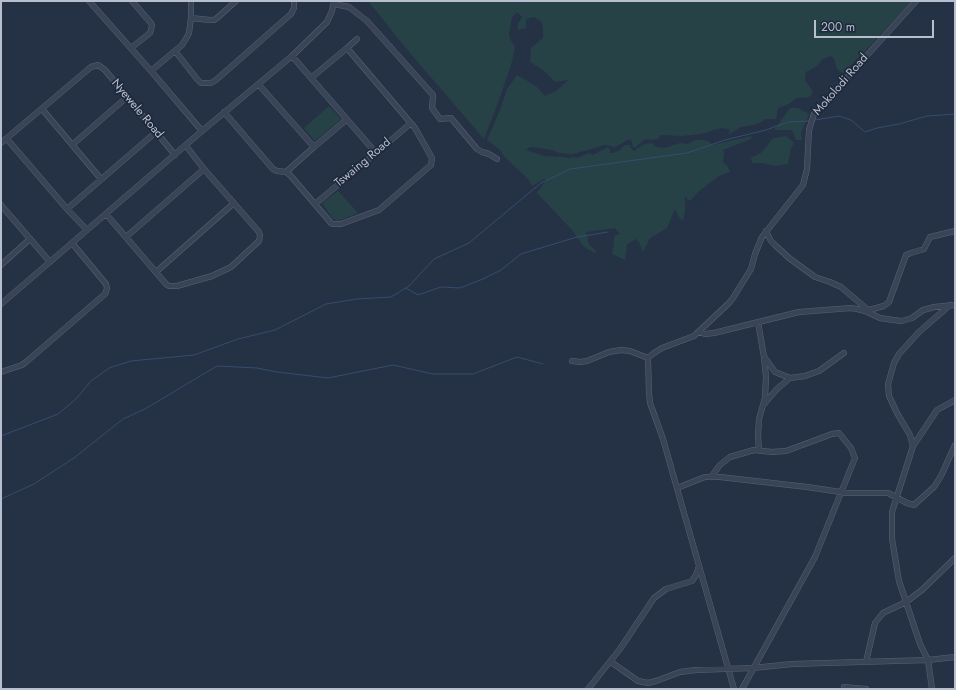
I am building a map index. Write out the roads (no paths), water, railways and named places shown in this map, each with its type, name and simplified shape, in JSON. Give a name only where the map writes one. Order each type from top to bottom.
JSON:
[{"type":"street","points":[[89,1],[202,131]]},
{"type":"street","points":[[131,48],[150,33],[152,29],[151,22],[132,1]]},
{"type":"street","points":[[151,71],[182,45],[187,37],[191,18],[190,1]]},
{"type":"street","points":[[191,18],[214,20],[236,1]]},
{"type":"street","points":[[175,51],[201,83],[211,83],[291,14],[294,8],[294,1]]},
{"type":"street","name":"Mokolodi Road","points":[[648,358],[662,348],[694,336],[733,298],[749,273],[756,250],[762,237],[803,185],[807,169],[809,130],[815,112],[916,1]]},
{"type":"street","points":[[1,304],[224,112],[259,85],[292,56],[327,22],[334,2],[353,9],[367,21],[433,95],[432,108],[440,119],[443,120],[451,118],[477,149],[497,159]]},
{"type":"street","points":[[311,78],[357,39]]},
{"type":"street","points":[[224,112],[273,169],[286,172],[290,175],[331,223],[341,224],[379,210],[429,168],[432,158],[415,128],[347,48]]},
{"type":"street","points":[[292,56],[376,153]]},
{"type":"street","name":"Nyewele Road","points":[[42,109],[91,67],[98,65],[105,70],[175,155]]},
{"type":"street","points":[[259,85],[314,147]]},
{"type":"street","points":[[72,145],[127,97]]},
{"type":"street","points":[[1,143],[42,109],[100,179]]},
{"type":"street","points":[[286,172],[346,120]]},
{"type":"street","name":"Tswaing Road","points":[[315,204],[411,123]]},
{"type":"street","points":[[67,209],[156,132]]},
{"type":"street","points":[[6,139],[87,230]]},
{"type":"street","points":[[106,214],[169,286],[212,276],[231,267],[256,245],[260,239],[259,232],[186,146]]},
{"type":"street","points":[[126,237],[204,169]]},
{"type":"street","points":[[156,272],[234,204]]},
{"type":"street","points":[[1,205],[50,262]]},
{"type":"street","points":[[766,231],[774,245],[789,258],[815,276],[841,287],[866,311]]},
{"type":"street","points":[[866,311],[884,306],[889,302],[906,255],[924,249],[930,237],[955,231]]},
{"type":"street","points":[[1,265],[30,239]]},
{"type":"street","points":[[1,372],[22,365],[26,362],[105,294],[107,288],[106,284],[72,243]]},
{"type":"street","points":[[699,332],[705,334],[714,333],[799,312],[851,308],[866,311],[880,318],[902,321],[912,318],[927,308],[953,305]]},
{"type":"street","points":[[913,446],[907,429],[889,396],[888,384],[894,363],[899,354],[919,332],[953,305]]},
{"type":"street","points":[[758,322],[766,377],[765,398],[758,419],[759,451]]},
{"type":"street","points":[[572,361],[580,362],[609,352],[621,350],[630,351],[648,358],[650,403],[663,439],[734,689]]},
{"type":"street","points":[[764,357],[776,372],[790,378],[805,376],[819,370],[844,353]]},
{"type":"street","points":[[762,406],[777,389],[790,378]]},
{"type":"street","points":[[932,689],[928,660],[920,644],[899,581],[892,539],[892,512],[913,446],[936,410],[955,400]]},
{"type":"street","points":[[711,477],[720,465],[730,457],[754,450],[772,452],[786,451],[832,434],[839,433],[851,448],[855,458],[815,556],[742,689]]},
{"type":"street","points":[[677,488],[705,477],[720,477],[807,487],[840,493],[888,493],[914,505],[934,487],[941,476],[955,445]]},
{"type":"street","points":[[866,662],[874,623],[883,613],[906,602],[922,590],[955,558]]},
{"type":"street","points":[[588,689],[611,662],[654,598],[666,589],[692,581],[696,575],[699,565]]},
{"type":"street","points":[[611,662],[638,681],[648,683],[680,672],[696,670],[753,668],[792,664],[928,660],[955,657]]},
{"type":"street","points":[[844,686],[866,689]]},
{"type":"waterway","points":[[815,120],[839,116],[851,120],[865,132],[927,116],[955,114]]},
{"type":"waterway","points":[[1,436],[58,414],[76,399],[91,381],[109,368],[131,361],[194,355],[238,339],[275,330],[326,304],[357,299],[391,297],[409,286],[434,259],[469,243],[541,183],[570,169],[687,153],[725,140],[766,130],[788,122],[810,121]]},
{"type":"waterway","points":[[406,288],[418,295],[441,287],[460,288],[501,270],[521,254],[577,237],[608,232]]},
{"type":"waterway","points":[[1,499],[34,484],[74,458],[123,419],[145,409],[217,366],[257,368],[328,378],[393,365],[433,374],[473,374],[517,357],[543,364]]}]
